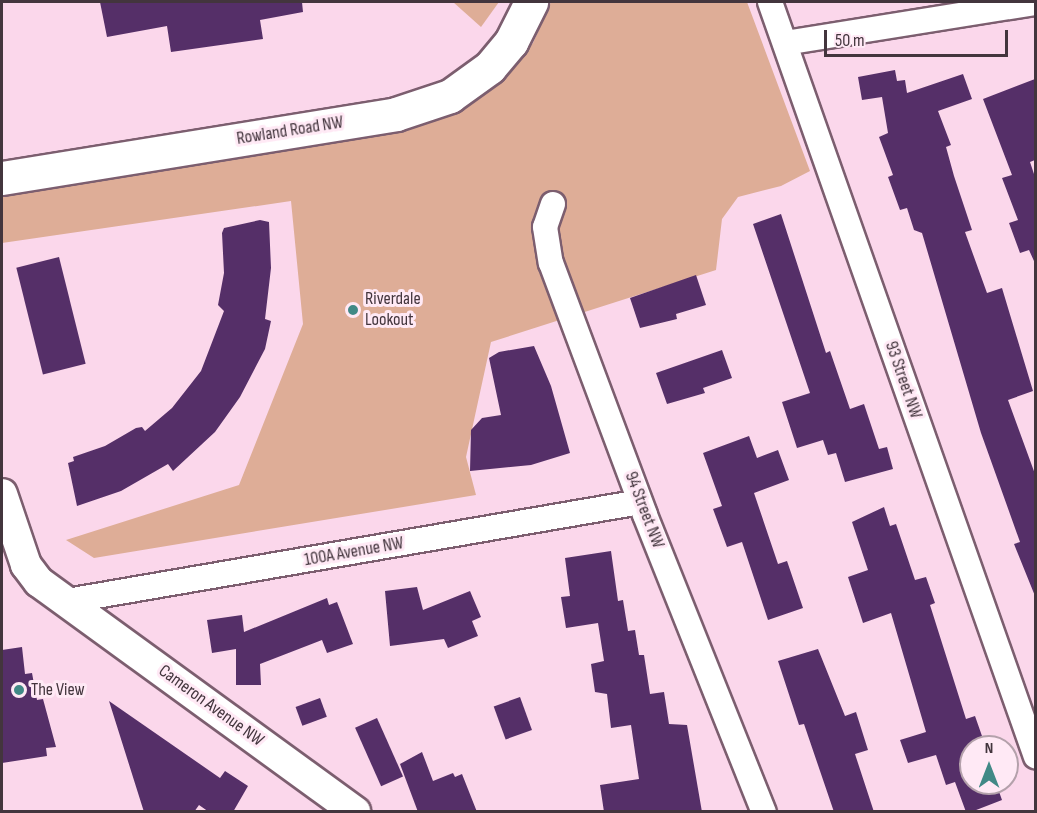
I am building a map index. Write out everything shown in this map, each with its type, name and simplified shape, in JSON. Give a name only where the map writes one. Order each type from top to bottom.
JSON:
[{"type":"main road","name":"Rowland Road NW","points":[[2,178],[396,114],[439,99],[490,67],[511,42],[531,2]]},
{"type":"street","name":"93 Street NW","points":[[770,2],[1035,757]]},
{"type":"street","points":[[785,43],[1035,3]]},
{"type":"street","name":"94 Street NW","points":[[553,204],[545,227],[551,263],[640,502],[764,812]]},
{"type":"street","name":"Cameron Avenue NW","points":[[2,494],[26,565],[39,582],[356,812]]},
{"type":"street","name":"100A Avenue NW","points":[[67,601],[640,502]]},
{"type":"shaded area","points":[[453,2],[499,2],[481,27]]},
{"type":"shaded area","points":[[551,2],[747,2],[810,171],[781,186],[738,197],[722,219],[716,270],[491,342],[466,457],[476,495],[94,558],[66,540],[239,485],[303,324],[291,201],[2,243],[2,191],[421,125],[464,108],[506,77],[533,43]]},
{"type":"building","points":[[100,2],[302,2],[303,12],[260,20],[263,39],[171,52],[167,26],[107,37]]},
{"type":"building","points":[[895,70],[897,81],[905,80],[907,93],[963,74],[972,99],[938,111],[951,145],[946,147],[972,230],[965,232],[987,293],[1002,288],[1033,391],[1008,400],[1035,474],[1035,596],[1014,544],[1020,542],[981,433],[922,233],[914,230],[907,208],[900,210],[888,177],[893,175],[879,137],[888,133],[882,97],[862,100],[858,77]]},
{"type":"building","points":[[1035,79],[1035,160],[1030,162],[1035,177],[1034,261],[1029,250],[1020,253],[1009,223],[1018,220],[1002,178],[1012,175],[983,99]]},
{"type":"building","points":[[781,214],[826,353],[830,351],[850,409],[864,404],[879,449],[887,447],[893,469],[845,482],[836,453],[828,455],[823,440],[797,448],[782,402],[810,393],[753,224]]},
{"type":"building","points":[[260,220],[269,222],[271,268],[265,319],[271,321],[265,349],[240,397],[215,432],[173,471],[168,464],[121,491],[77,506],[68,463],[74,461],[73,457],[105,446],[136,428],[142,427],[145,431],[172,408],[201,371],[224,311],[218,305],[224,273],[222,233],[224,228]]},
{"type":"building","points":[[59,257],[86,364],[43,374],[16,268]]},
{"type":"building","points":[[696,275],[706,305],[676,314],[677,319],[640,328],[630,298]]},
{"type":"building","points":[[534,346],[551,386],[570,453],[531,465],[470,471],[471,430],[482,418],[501,415],[489,358],[499,352]]},
{"type":"building","points":[[722,350],[732,378],[703,388],[705,393],[667,404],[656,373]]},
{"type":"building","points":[[749,436],[757,458],[778,450],[789,480],[754,493],[778,564],[787,561],[803,608],[768,620],[742,542],[727,547],[713,509],[722,506],[703,453]]},
{"type":"building","points":[[884,507],[890,526],[896,524],[915,580],[926,577],[935,603],[930,605],[966,719],[975,716],[982,735],[959,735],[959,793],[955,782],[946,785],[936,755],[908,763],[900,740],[926,732],[891,613],[863,623],[848,577],[868,570],[852,522]]},
{"type":"building","points":[[611,551],[618,601],[623,600],[628,631],[635,630],[639,655],[644,655],[650,694],[664,692],[669,724],[687,725],[702,812],[604,812],[600,785],[639,779],[631,725],[611,728],[607,694],[595,692],[591,664],[604,661],[598,623],[566,628],[561,597],[570,596],[565,558]]},
{"type":"building","points":[[417,587],[423,610],[470,591],[481,617],[472,621],[478,636],[448,648],[444,639],[390,646],[385,591]]},
{"type":"building","points":[[327,598],[329,605],[337,602],[353,644],[327,653],[322,640],[260,664],[261,685],[236,685],[236,649],[212,653],[207,620],[242,615],[244,632]]},
{"type":"building","name":"The View","points":[[22,647],[25,674],[32,673],[37,700],[43,699],[56,747],[46,748],[47,756],[2,763],[2,650]]},
{"type":"building","points":[[818,649],[845,716],[856,712],[868,750],[855,754],[874,812],[834,812],[804,724],[799,725],[778,661]]},
{"type":"building","points":[[520,697],[532,730],[506,739],[494,707]]},
{"type":"building","points":[[320,698],[327,717],[302,726],[296,707]]},
{"type":"building","points":[[109,701],[220,778],[225,771],[248,786],[233,812],[209,812],[199,805],[194,812],[144,812]]},
{"type":"building","points":[[377,718],[403,776],[381,786],[355,728]]},
{"type":"building","points":[[422,752],[433,781],[453,773],[455,777],[462,774],[477,812],[418,812],[400,764]]},
{"type":"building","points":[[960,795],[1000,795],[1002,800],[966,812]]},
{"type":"place","name":"Riverdale Lookout","points":[[353,310]]},
{"type":"place","name":"The View","points":[[19,690]]}]
